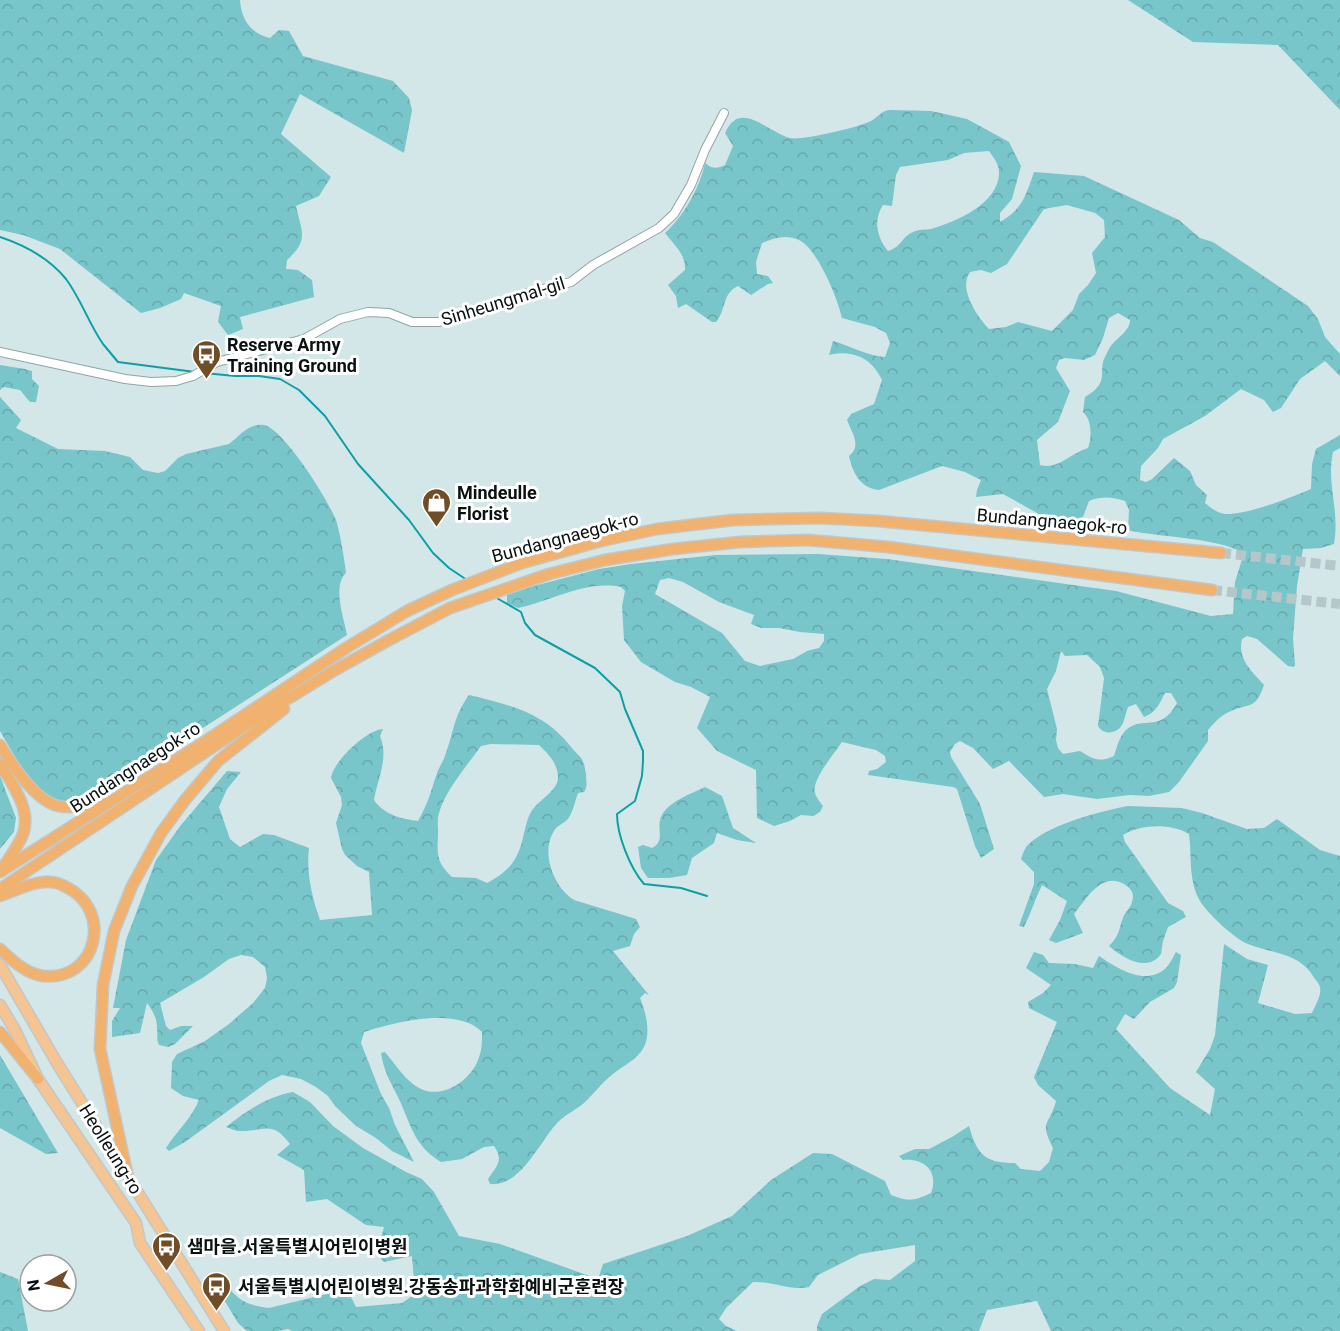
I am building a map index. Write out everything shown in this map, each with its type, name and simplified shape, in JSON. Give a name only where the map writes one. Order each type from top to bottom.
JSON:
[{"type":"highway","name":"Bundangnaegok-ro","points":[[0,889],[18,862],[357,641],[407,611],[522,563],[601,541],[668,528],[733,520],[777,518],[878,521],[1221,553]]},
{"type":"highway","name":"Bundangnaegok-ro","points":[[18,862],[168,778],[255,719],[335,670],[450,608],[490,593],[604,560],[661,550],[740,542],[808,540],[888,547],[1212,590]]},
{"type":"highway","points":[[127,1173],[100,1049],[103,985],[114,931],[132,886],[161,833],[218,761],[261,725],[335,670]]},
{"type":"highway","points":[[0,745],[36,793],[58,806],[76,807],[112,800]]},
{"type":"highway","points":[[0,764],[25,814],[18,862],[0,872]]},
{"type":"highway","points":[[0,896],[30,885],[57,882],[77,892],[90,907],[94,927],[92,948],[83,963],[64,974],[42,976],[27,970],[0,949]]},
{"type":"highway","points":[[0,1032],[38,1079]]},
{"type":"main road","name":"Heolleung-ro","points":[[0,965],[57,1063],[224,1331]]},
{"type":"main road","name":"Heolleung-ro","points":[[0,1005],[15,1030],[38,1079],[136,1223],[140,1243],[199,1331]]},
{"type":"street","name":"Sinheungmal-gil","points":[[0,352],[124,379],[150,382],[176,381],[193,376],[217,362],[304,339],[339,319],[358,314],[389,313],[412,322],[438,322],[458,318],[519,295],[571,282],[593,265],[659,228],[674,214],[692,185],[705,150],[724,113]]},
{"type":"green space","points":[[0,0],[240,0],[242,13],[248,25],[257,33],[270,38],[279,30],[289,31],[303,56],[393,81],[409,98],[412,110],[404,153],[300,94],[281,134],[331,177],[319,196],[296,206],[302,236],[299,247],[287,260],[286,269],[298,270],[312,280],[314,297],[240,317],[243,329],[228,335],[218,322],[221,306],[184,293],[181,299],[141,313],[60,249],[23,235],[0,230]]},
{"type":"green space","points":[[1128,0],[1340,0],[1340,110],[1278,45],[1193,42]]},
{"type":"green space","points":[[887,111],[931,111],[967,119],[1009,142],[1021,166],[1012,199],[1000,213],[1000,222],[1018,207],[1026,195],[1034,172],[1084,176],[1179,220],[1200,238],[1213,242],[1308,306],[1318,319],[1325,337],[1340,354],[1340,376],[1325,361],[1300,379],[1281,408],[1273,412],[1264,400],[1241,389],[1205,416],[1163,439],[1158,448],[1141,466],[1140,480],[1146,482],[1174,458],[1190,471],[1196,485],[1207,495],[1205,503],[1219,513],[1234,514],[1268,505],[1311,489],[1312,464],[1316,449],[1340,435],[1340,448],[1333,452],[1331,464],[1335,519],[1334,544],[1321,548],[1303,549],[1297,586],[1293,638],[1294,667],[1288,666],[1257,639],[1247,636],[1242,639],[1244,659],[1250,670],[1264,685],[1261,693],[1252,704],[1227,713],[1213,724],[1208,730],[1208,741],[1179,782],[1169,792],[1149,796],[1130,795],[1097,799],[1063,794],[1044,797],[1009,761],[993,769],[973,748],[960,741],[955,744],[950,752],[951,757],[980,804],[994,849],[981,858],[957,789],[868,775],[869,771],[877,769],[886,762],[885,756],[876,750],[842,742],[817,781],[815,793],[823,806],[820,812],[813,816],[801,815],[774,826],[757,818],[756,770],[717,751],[697,728],[710,697],[675,682],[641,662],[624,640],[622,606],[625,591],[621,587],[594,586],[518,608],[507,603],[507,593],[599,569],[716,555],[818,554],[887,559],[1116,591],[1211,616],[1233,614],[1235,582],[1244,553],[1203,541],[1128,530],[1129,510],[1125,501],[1107,498],[1094,499],[1089,501],[1083,517],[1069,522],[1055,523],[1003,494],[976,497],[981,480],[965,472],[942,466],[879,490],[862,483],[855,474],[849,456],[855,444],[847,420],[851,414],[874,404],[882,380],[873,366],[860,357],[846,353],[829,355],[833,341],[865,353],[885,357],[890,343],[886,333],[875,327],[842,318],[831,287],[819,263],[813,253],[799,240],[785,237],[762,243],[756,262],[757,274],[768,276],[773,283],[751,295],[738,286],[733,289],[716,322],[712,322],[686,304],[678,308],[676,296],[668,285],[685,270],[685,264],[679,250],[665,233],[690,201],[705,163],[715,168],[725,165],[733,146],[725,133],[731,123],[738,118],[746,118],[790,138],[796,138],[818,136],[855,127]],"holes":[[[989,151],[997,163],[999,172],[992,193],[975,210],[952,222],[913,232],[906,236],[897,247],[888,251],[879,235],[877,223],[883,205],[892,206],[896,175],[900,167],[948,160],[964,153]],[[1067,205],[1095,213],[1104,220],[1105,237],[1092,253],[1096,273],[1079,294],[1073,310],[1052,331],[1018,322],[1006,327],[989,329],[979,317],[968,294],[966,286],[970,272],[981,270],[991,273],[1007,264],[1044,209]],[[1118,313],[1130,320],[1128,328],[1112,345],[1105,357],[1099,385],[1085,397],[1083,412],[1088,419],[1090,429],[1088,448],[1059,463],[1040,465],[1037,440],[1058,422],[1070,391],[1056,368],[1059,360],[1065,358],[1084,360],[1095,355],[1109,318]],[[669,578],[683,582],[719,602],[754,615],[751,624],[761,628],[824,634],[824,641],[819,648],[807,651],[793,659],[760,666],[745,661],[722,633],[655,594],[660,580]],[[1061,651],[1065,656],[1087,655],[1100,667],[1104,678],[1098,726],[1104,731],[1118,730],[1128,707],[1136,704],[1144,717],[1155,710],[1165,693],[1171,693],[1177,703],[1164,718],[1132,726],[1126,730],[1114,756],[1100,760],[1080,751],[1063,754],[1058,748],[1057,729],[1047,689],[1056,671]]]},
{"type":"green space","points":[[0,365],[32,371],[32,379],[39,386],[36,402],[30,402],[20,390],[4,387],[0,390]]},
{"type":"green space","points":[[0,397],[21,420],[16,428],[58,449],[105,451],[130,457],[143,470],[158,473],[165,471],[178,458],[186,454],[229,444],[253,426],[264,425],[272,429],[294,452],[326,500],[337,523],[346,573],[342,579],[339,594],[347,635],[99,795],[67,802],[46,796],[29,781],[0,731]]},
{"type":"green space","points":[[469,695],[498,702],[538,718],[561,735],[583,761],[586,788],[584,792],[578,793],[569,817],[556,828],[551,837],[549,857],[551,867],[560,886],[574,900],[636,919],[640,927],[634,934],[630,946],[613,951],[649,995],[645,993],[640,998],[646,1016],[647,1029],[644,1047],[634,1058],[609,1077],[584,1103],[558,1122],[520,1171],[501,1183],[490,1184],[488,1179],[499,1159],[494,1146],[484,1147],[462,1159],[441,1162],[424,1148],[414,1133],[386,1071],[381,1053],[385,1052],[406,1078],[421,1089],[438,1092],[447,1090],[469,1075],[478,1060],[482,1032],[471,1024],[442,1018],[408,1021],[364,1032],[361,1043],[381,1094],[414,1162],[392,1151],[356,1126],[328,1096],[316,1087],[301,1079],[282,1075],[269,1081],[185,1142],[169,1151],[166,1148],[199,1100],[183,1096],[171,1088],[172,1062],[177,1054],[205,1041],[253,1003],[265,988],[267,978],[265,967],[253,957],[241,955],[229,959],[160,1003],[166,1026],[170,1030],[181,1026],[193,1026],[175,1044],[168,1047],[159,1045],[157,1024],[147,1003],[140,1033],[112,1037],[112,1021],[120,1008],[113,1008],[126,940],[156,860],[181,825],[227,771],[241,772],[227,789],[219,807],[230,839],[240,847],[263,834],[274,835],[309,848],[310,885],[320,920],[372,915],[369,872],[357,866],[342,849],[336,823],[342,805],[341,797],[331,778],[333,771],[351,748],[368,735],[383,729],[380,736],[383,752],[382,768],[374,800],[388,813],[418,821],[427,803]],"holes":[[[491,744],[539,745],[554,762],[557,781],[552,791],[531,812],[516,857],[502,874],[487,883],[476,878],[452,877],[443,868],[438,849],[438,815],[452,787],[481,746]]]},
{"type":"green space","points":[[0,776],[16,818],[14,832],[0,849]]},
{"type":"green space","points":[[705,787],[722,796],[733,828],[756,843],[737,840],[717,833],[714,843],[692,858],[687,875],[648,878],[641,868],[638,847],[643,845],[652,848],[656,845],[660,838],[661,817],[668,807]]},
{"type":"green space","points":[[1128,806],[1182,808],[1247,829],[1264,828],[1277,819],[1320,850],[1340,856],[1340,1331],[1051,1331],[1037,1301],[987,1310],[979,1331],[817,1331],[822,1314],[860,1286],[874,1279],[890,1280],[915,1261],[915,1245],[860,1254],[818,1275],[809,1287],[795,1288],[753,1282],[726,1308],[719,1319],[726,1326],[737,1331],[292,1331],[288,1329],[247,1331],[238,1323],[211,1278],[218,1274],[244,1302],[269,1308],[347,1289],[356,1307],[402,1303],[415,1294],[412,1256],[384,1262],[377,1254],[384,1227],[366,1225],[327,1199],[306,1202],[304,1170],[277,1155],[290,1144],[283,1136],[267,1128],[236,1131],[226,1127],[266,1101],[293,1092],[310,1102],[333,1126],[363,1148],[422,1179],[434,1192],[459,1236],[500,1244],[598,1279],[603,1264],[687,1236],[732,1216],[771,1180],[813,1153],[832,1154],[885,1181],[891,1195],[907,1200],[931,1193],[933,1179],[924,1164],[918,1161],[903,1160],[899,1156],[915,1149],[929,1149],[969,1126],[975,1144],[989,1159],[1015,1163],[1021,1169],[1040,1171],[1049,1162],[1053,1148],[1046,1128],[1056,1101],[1038,1085],[1034,1077],[1057,1022],[1029,1008],[1028,1002],[1051,985],[1026,968],[1034,952],[1043,955],[1049,963],[1075,964],[1093,968],[1099,956],[1114,966],[1140,976],[1158,973],[1166,968],[1176,952],[1181,955],[1174,988],[1150,1002],[1134,1019],[1125,1014],[1116,1029],[1170,1088],[1210,1115],[1215,1089],[1196,1072],[1210,1049],[1215,1035],[1224,944],[1247,959],[1268,965],[1258,1003],[1295,1014],[1312,1013],[1319,997],[1320,987],[1309,970],[1302,964],[1285,955],[1243,941],[1229,932],[1208,912],[1200,901],[1194,885],[1189,834],[1173,828],[1147,827],[1123,835],[1125,842],[1168,903],[1183,911],[1186,917],[1168,927],[1161,954],[1155,960],[1135,962],[1109,946],[1117,936],[1133,900],[1131,890],[1118,882],[1110,881],[1096,888],[1074,914],[1083,933],[1056,943],[1049,940],[1067,901],[1042,885],[1024,927],[1019,926],[1034,884],[1034,872],[1021,859],[1028,845],[1039,836],[1063,824]]},
{"type":"green space","points":[[0,1055],[58,1153],[46,1154],[0,1128]]},
{"type":"green space","points":[[0,1272],[18,1279],[18,1313],[25,1313],[28,1331],[0,1331]]},
{"type":"waterway","points":[[0,237],[36,253],[59,271],[81,303],[103,344],[118,362],[195,372]]},
{"type":"waterway","points":[[204,373],[280,379],[299,390],[325,416],[358,464],[409,520],[433,553],[467,580]]},
{"type":"waterway","points":[[495,597],[521,612],[525,623],[535,635],[595,668],[620,692],[643,751],[642,776],[635,801],[617,814],[619,832],[625,851],[644,884],[681,888],[707,896]]},
{"type":"tunnel","points":[[1221,553],[1340,566]]},
{"type":"tunnel","points":[[1212,590],[1340,604]]},
{"type":"place","name":"Reserve Army Training Ground","points":[[206,380]]},
{"type":"place","name":"Mindeulle Florist","points":[[436,528]]},
{"type":"place","name":"샘마을.서울특별시어린이병원","points":[[166,1272]]},
{"type":"place","name":"서울특별시어린이병원.강동송파과학화예비군훈련장","points":[[217,1312]]}]
